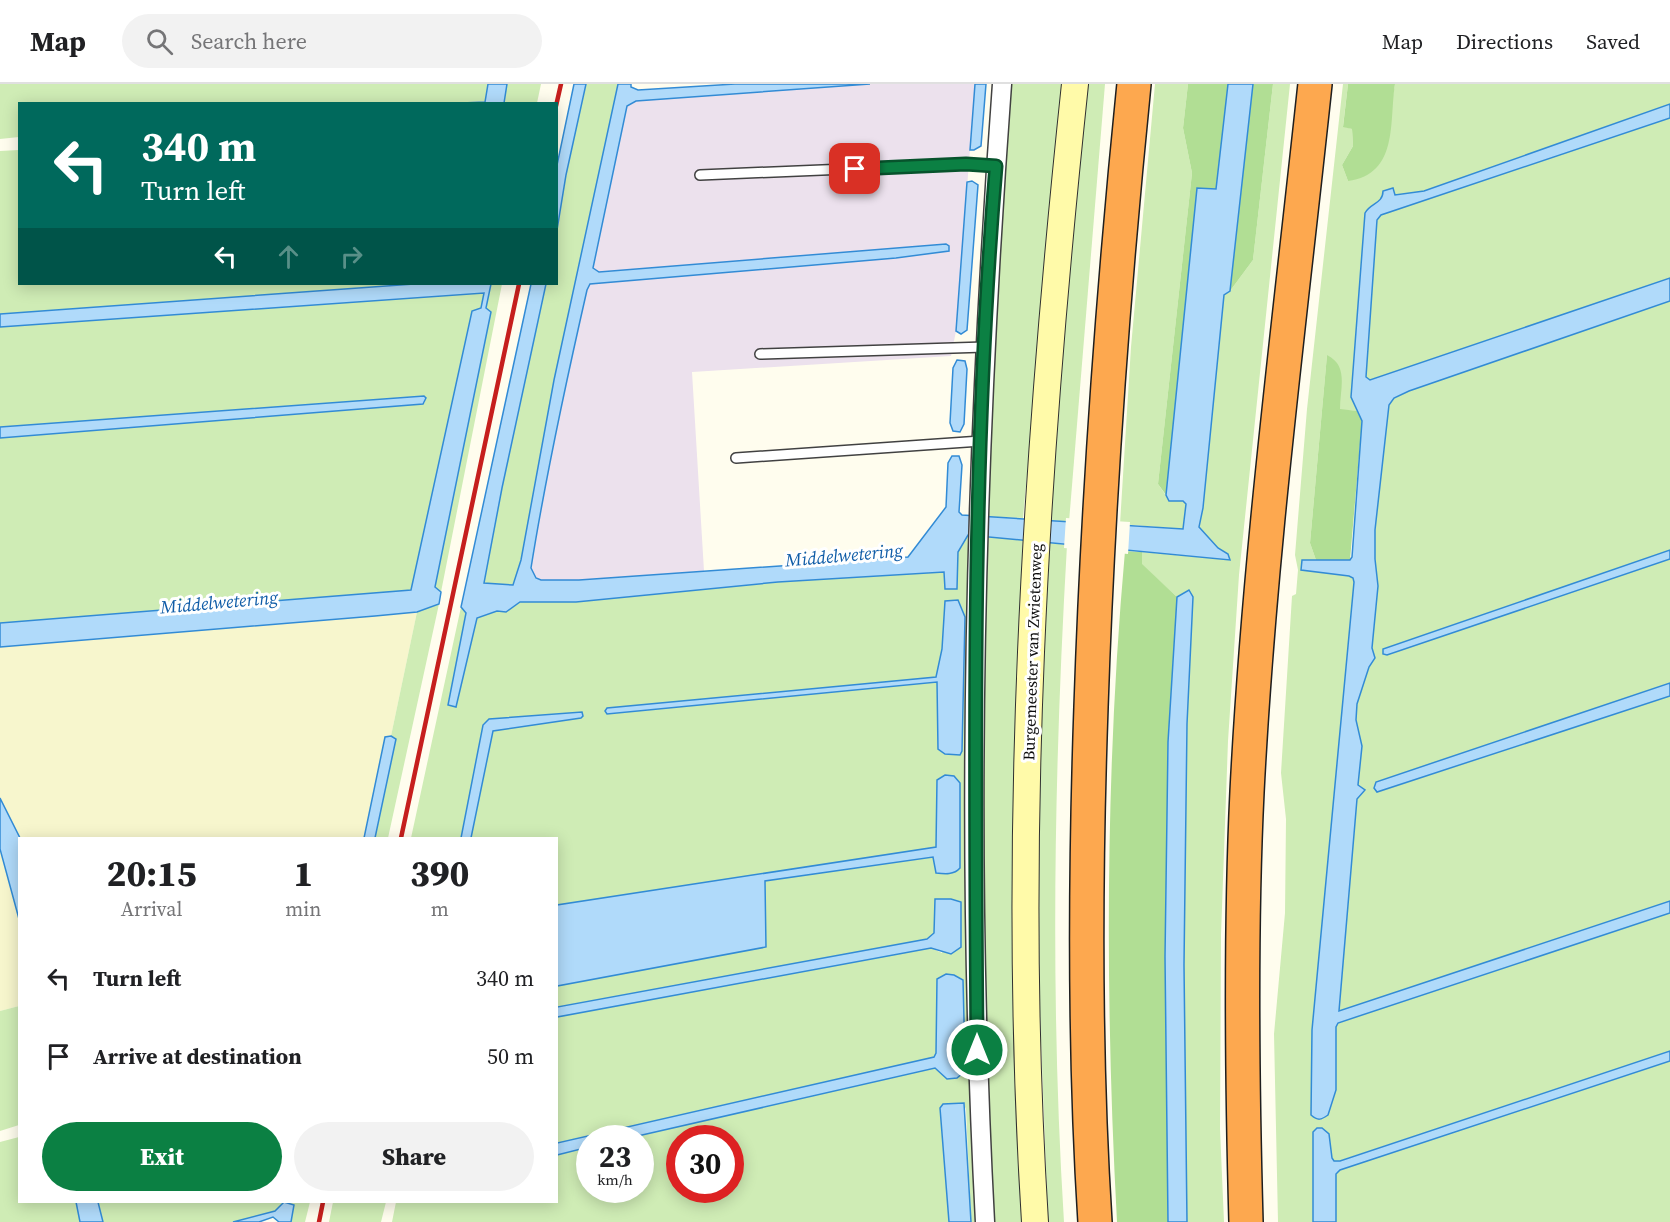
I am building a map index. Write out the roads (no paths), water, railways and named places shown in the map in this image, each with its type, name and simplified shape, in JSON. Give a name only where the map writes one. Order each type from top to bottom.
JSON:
[{"type":"highway","points":[[1095,1222],[1088,1113],[1087,841],[1096,577],[1114,301],[1134,84]]},
{"type":"highway","points":[[1246,1222],[1242,1094],[1247,791],[1266,540],[1315,84]]},
{"type":"main road","name":"Burgemeester van Zwietenweg","points":[[1035,1222],[1028,1051],[1025,891],[1034,567],[1075,84]]},
{"type":"street","points":[[985,1222],[977,1072],[974,765],[977,545],[985,348],[1002,84]]},
{"type":"lane","points":[[700,175],[966,164],[996,166]]},
{"type":"lane","points":[[760,354],[985,348]]},
{"type":"lane","points":[[736,458],[981,441]]},
{"type":"water","points":[[488,84],[507,84],[504,102],[485,102]]},
{"type":"water","points":[[574,84],[586,84],[558,224],[558,160]]},
{"type":"water","points":[[618,84],[631,84],[631,87],[638,90],[735,84],[870,84],[636,101],[627,106],[593,268],[599,272],[946,244],[949,246],[949,251],[896,258],[590,284],[543,498],[531,568],[536,578],[579,580],[908,557],[946,507],[948,463],[952,456],[959,456],[962,465],[959,512],[962,515],[1183,529],[1186,504],[1183,501],[1169,501],[1166,495],[1197,188],[1216,189],[1228,84],[1253,84],[1230,291],[1224,295],[1203,508],[1199,527],[1218,548],[1228,554],[1230,560],[968,535],[958,552],[957,589],[945,589],[944,572],[778,582],[576,602],[520,602],[506,612],[497,611],[477,618],[456,707],[448,705],[466,613],[461,607],[531,285],[546,285],[484,583],[513,585],[521,560],[554,380]]},
{"type":"water","points":[[975,84],[986,84],[981,146],[970,150]]},
{"type":"water","points":[[1670,104],[1670,118],[1381,215],[1377,220],[1366,377],[1370,380],[1670,278],[1670,301],[1409,391],[1394,398],[1389,405],[1375,530],[1378,586],[1372,648],[1375,658],[1369,667],[1357,704],[1356,720],[1362,746],[1358,785],[1365,790],[1357,799],[1339,1011],[1670,901],[1670,913],[1338,1023],[1336,1027],[1336,1090],[1328,1115],[1318,1119],[1311,1115],[1312,1030],[1354,582],[1349,576],[1301,570],[1302,560],[1350,560],[1352,557],[1362,421],[1351,397],[1365,213],[1381,199],[1383,191],[1393,188],[1395,195],[1424,191]]},
{"type":"water","points":[[972,181],[978,185],[967,330],[961,334],[956,331],[967,182]]},
{"type":"water","points":[[400,285],[491,285],[486,308],[491,312],[435,587],[441,592],[439,604],[417,612],[0,647],[0,623],[411,590],[472,311],[481,308],[484,293],[0,327],[0,314]]},
{"type":"water","points":[[957,360],[965,361],[967,369],[964,424],[960,432],[953,431],[950,423],[953,368]]},
{"type":"water","points":[[424,396],[426,398],[423,404],[0,438],[0,427]]},
{"type":"water","points":[[1670,550],[1670,559],[1387,655],[1383,654],[1383,649]]},
{"type":"water","points":[[1189,590],[1193,597],[1187,724],[1184,965],[1187,1222],[1168,1222],[1165,957],[1168,742],[1177,597]]},
{"type":"water","points":[[958,600],[965,617],[962,751],[960,755],[945,754],[938,749],[937,682],[607,714],[605,711],[607,708],[936,677],[942,649],[945,601]]},
{"type":"water","points":[[1670,683],[1670,696],[1377,792],[1374,788],[1376,782]]},
{"type":"water","points":[[582,712],[583,716],[493,731],[471,837],[461,837],[483,725],[489,719]]},
{"type":"water","points":[[391,736],[396,739],[375,837],[364,837],[385,737]]},
{"type":"water","points":[[945,775],[954,776],[960,783],[960,868],[955,872],[936,873],[933,857],[765,881],[766,947],[558,986],[558,905],[936,847],[937,780]]},
{"type":"water","points":[[0,798],[20,837],[18,915],[0,849]]},
{"type":"water","points":[[935,899],[951,899],[961,902],[961,947],[951,954],[931,948],[558,1017],[558,1007],[927,939],[934,933]]},
{"type":"water","points":[[946,974],[954,975],[963,980],[965,1061],[964,1072],[957,1078],[947,1079],[935,1068],[686,1125],[666,1125],[666,1130],[654,1132],[654,1125],[636,1125],[934,1057],[936,1053],[937,979]]},
{"type":"water","points":[[1670,1051],[1670,1061],[1340,1170],[1336,1174],[1336,1222],[1313,1222],[1313,1132],[1317,1128],[1322,1128],[1329,1134],[1332,1158],[1334,1161],[1340,1161]]},
{"type":"water","points":[[964,1103],[971,1222],[949,1222],[940,1108],[943,1104]]},
{"type":"water","points":[[576,1139],[576,1150],[558,1155],[558,1143]]},
{"type":"water","points":[[76,1203],[98,1203],[103,1222],[80,1222]]},
{"type":"water","points":[[283,1203],[294,1205],[291,1222],[279,1222],[273,1217],[259,1222],[233,1222],[275,1211]]},
{"type":"railway","points":[[557,102],[561,84]]},
{"type":"railway","points":[[401,837],[519,285]]},
{"type":"railway","points":[[319,1222],[323,1203]]},
{"type":"water label","name":"Middelwetering","points":[[844,555]]},
{"type":"water label","name":"Middelwetering","points":[[219,602]]}]
